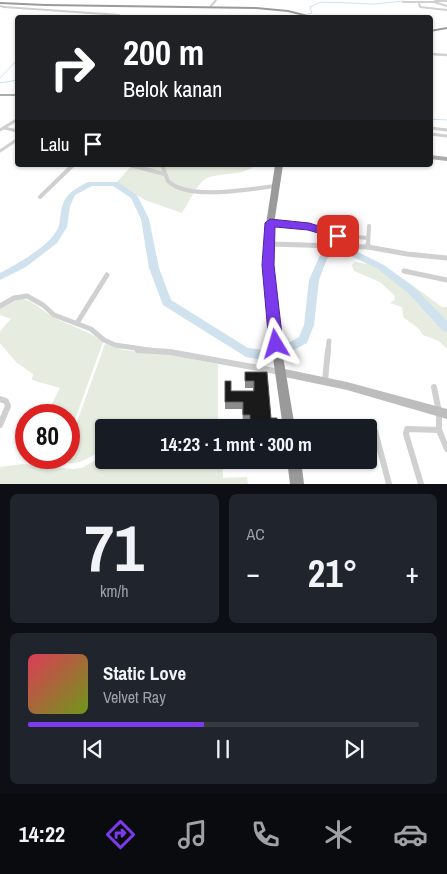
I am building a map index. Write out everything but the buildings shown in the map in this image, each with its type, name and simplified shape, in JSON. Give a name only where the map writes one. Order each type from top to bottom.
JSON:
[{"type":"highway","points":[[13,0],[43,6],[258,8],[297,15]]},
{"type":"highway","points":[[1,5],[256,8],[288,11],[305,15]]},
{"type":"highway","points":[[433,30],[447,28]]},
{"type":"highway","points":[[279,167],[270,223],[269,292],[288,419]]},
{"type":"highway","points":[[295,469],[297,484]]},
{"type":"main road","points":[[0,95],[15,96]]},
{"type":"main road","points":[[433,157],[447,159]]},
{"type":"street","points":[[211,6],[216,0]]},
{"type":"street","points":[[403,2],[447,1]]},
{"type":"street","points":[[419,2],[421,11]]},
{"type":"street","points":[[434,2],[447,6]]},
{"type":"street","points":[[1,5],[119,15]]},
{"type":"street","points":[[420,7],[447,10]]},
{"type":"street","points":[[433,54],[447,55]]},
{"type":"street","points":[[1,129],[15,121]]},
{"type":"street","points":[[433,128],[447,130]]},
{"type":"street","points":[[1,129],[15,131]]},
{"type":"street","points":[[433,134],[447,136]]},
{"type":"street","points":[[0,151],[15,141]]},
{"type":"street","points":[[40,196],[71,167]]},
{"type":"street","points":[[138,167],[164,174]]},
{"type":"street","points":[[162,167],[164,174],[171,185],[198,192],[276,186]]},
{"type":"street","points":[[270,223],[309,227],[338,236],[368,238]]},
{"type":"street","points":[[368,247],[369,226]]},
{"type":"street","points":[[269,244],[368,247],[407,254],[447,258]]},
{"type":"street","points":[[404,271],[447,280]]},
{"type":"street","points":[[77,323],[107,275]]},
{"type":"street","points":[[0,306],[14,298],[27,296],[43,305],[54,315],[77,323],[115,345],[139,350],[170,352],[235,365],[280,368],[443,413]]},
{"type":"street","points":[[325,381],[329,341]]},
{"type":"street","points":[[434,387],[443,413],[439,430],[447,450]]},
{"type":"street","points":[[0,399],[6,402],[8,406],[0,424]]},
{"type":"street","points":[[421,484],[406,434],[407,429],[439,430]]},
{"type":"street","points":[[377,439],[389,484]]},
{"type":"shaded area","points":[[130,167],[253,167],[243,172],[209,177],[204,180],[182,213],[145,200],[117,182]]},
{"type":"shaded area","points":[[355,262],[380,266],[376,263],[402,278],[442,307],[447,307],[447,349],[439,341],[423,335],[418,328],[403,317],[402,307],[390,303],[395,300],[394,295],[380,282],[354,271],[352,265]]},
{"type":"shaded area","points":[[20,298],[29,301],[53,317],[85,331],[103,342],[80,406],[80,404],[52,404],[60,388],[32,380],[33,374],[16,362],[0,343],[0,331],[11,319],[0,315],[0,307]]},
{"type":"shaded area","points":[[105,344],[124,350],[166,354],[218,364],[218,419],[95,419],[95,455],[80,461],[80,413]]},
{"type":"shaded area","points":[[95,460],[95,469],[222,469],[223,478],[247,477],[248,484],[0,484],[0,467],[15,465],[15,469],[82,468]]},
{"type":"waterway","points":[[308,14],[312,13],[310,7],[321,2],[375,4],[403,1]]},
{"type":"waterway","points":[[0,78],[15,62]]},
{"type":"waterway","points":[[0,83],[15,80]]},
{"type":"waterway","points":[[433,119],[447,120]]},
{"type":"waterway","points":[[0,277],[23,265],[54,241],[63,227],[66,206],[72,194],[91,184],[115,184],[134,197],[145,219],[154,268],[167,302],[246,352],[263,355],[281,352],[303,340],[309,325],[314,280],[323,257],[333,251],[353,253],[381,267],[411,290],[447,328]]},
{"type":"route","points":[[276,344],[269,292],[268,231],[270,223],[309,227],[338,236]]}]
